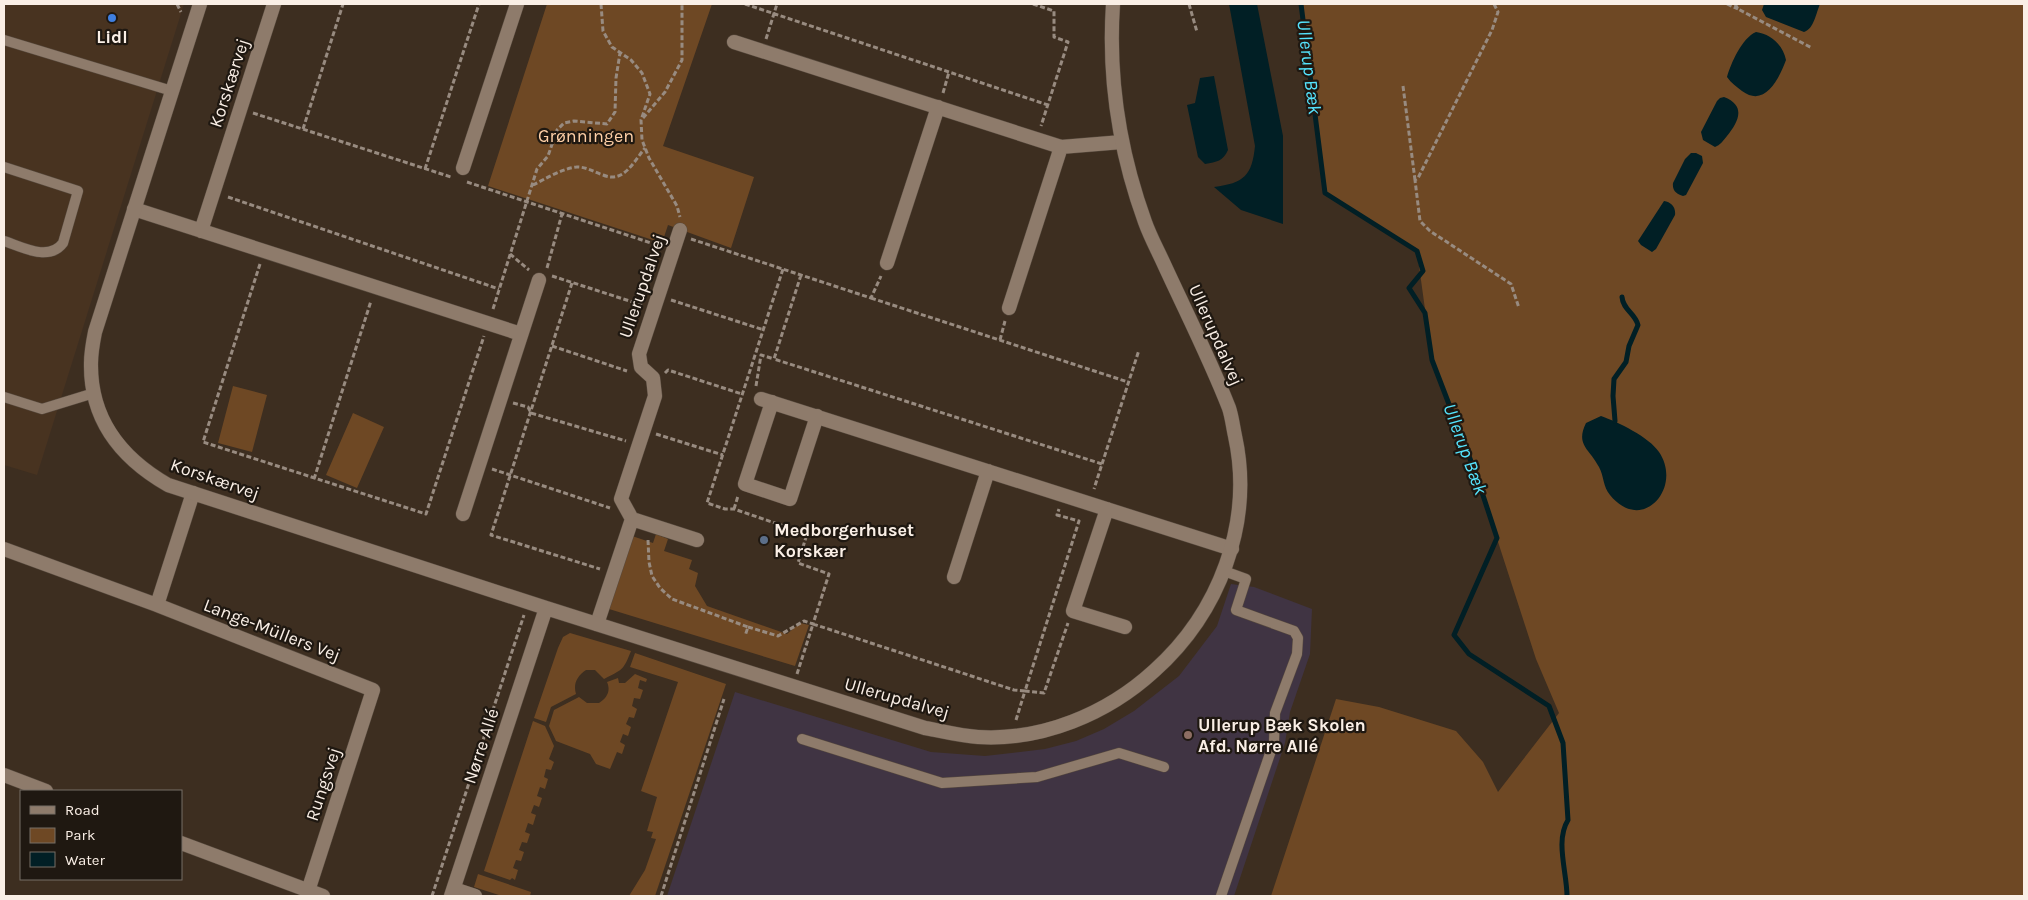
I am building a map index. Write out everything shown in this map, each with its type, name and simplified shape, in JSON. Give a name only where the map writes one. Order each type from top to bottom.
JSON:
[{"type":"street","name":"Korskærvej","points":[[200,4],[94,332],[91,362],[94,393],[100,413],[111,436],[127,456],[146,472],[161,481],[546,608]]},
{"type":"street","name":"Korskærvej","points":[[201,231],[274,4]]},
{"type":"street","points":[[463,168],[517,4]]},
{"type":"street","name":"Ullerupdalvej","points":[[546,608],[925,728],[978,737],[1031,734],[1085,718],[1136,687],[1175,653],[1208,606],[1232,549],[1241,499],[1240,460],[1230,410],[1146,223],[1122,142],[1114,84],[1111,29],[1112,4]]},
{"type":"street","points":[[734,42],[1060,146],[1122,142]]},
{"type":"street","points":[[888,263],[938,107]]},
{"type":"street","points":[[1008,308],[1060,146]]},
{"type":"street","points":[[134,209],[521,334]]},
{"type":"street","name":"Ullerupdalvej","points":[[641,367],[639,354],[680,233]]},
{"type":"street","points":[[463,514],[539,280]]},
{"type":"street","points":[[641,367],[653,378],[655,396],[621,499],[628,513],[648,524],[697,540]]},
{"type":"street","points":[[817,416],[790,499],[745,484],[766,400],[817,416],[1232,549]]},
{"type":"street","points":[[954,577],[988,471]]},
{"type":"street","points":[[157,605],[193,493]]},
{"type":"street","points":[[1107,509],[1074,611],[1125,628]]},
{"type":"street","points":[[597,624],[614,573],[628,513]]},
{"type":"street","name":"Lange-Müllers Vej","points":[[4,549],[157,605],[373,690]]},
{"type":"street","name":"Nørre Allé","points":[[452,893],[546,608]]},
{"type":"street","name":"Rungsvej","points":[[308,891],[373,690]]},
{"type":"street","points":[[4,775],[43,790]]},
{"type":"street","points":[[182,843],[323,896]]},
{"type":"street","points":[[452,893],[475,896]]},
{"type":"lane","points":[[4,40],[172,91]]},
{"type":"lane","points":[[4,167],[78,191],[63,243],[59,248],[47,253],[4,241]]},
{"type":"lane","points":[[4,397],[42,409],[94,393]]},
{"type":"lane","points":[[1221,896],[1274,742],[1275,713],[1297,654],[1298,638],[1294,631],[1236,610],[1246,579],[1224,571]]},
{"type":"lane","points":[[802,739],[942,783],[1037,777],[1119,753],[1164,767]]},
{"type":"path","points":[[302,129],[344,4]]},
{"type":"path","points":[[425,169],[479,4]]},
{"type":"path","points":[[601,4],[603,31],[612,47],[631,60],[642,74],[650,94],[641,120],[642,140],[649,158],[677,206],[680,233],[801,275],[1128,382]]},
{"type":"path","points":[[641,120],[664,92],[682,60],[682,4]]},
{"type":"path","points":[[745,4],[1048,105]]},
{"type":"path","points":[[762,51],[777,4]]},
{"type":"path","points":[[1033,4],[1054,11],[1054,37],[1068,42],[1037,139]]},
{"type":"path","points":[[1189,4],[1196,32]]},
{"type":"path","points":[[1415,180],[1492,30],[1498,12],[1494,4]]},
{"type":"path","points":[[1726,4],[1812,48]]},
{"type":"path","points":[[1735,4],[1738,9]]},
{"type":"path","points":[[264,251],[203,442],[426,514],[537,169],[548,156],[557,130],[564,123],[574,121],[607,124],[615,112],[616,78],[620,53]]},
{"type":"path","points":[[938,107],[949,72]]},
{"type":"path","points":[[1403,86],[1420,221],[1430,231],[1511,284],[1519,308]]},
{"type":"path","points":[[532,185],[574,167],[584,167],[615,178],[625,173],[632,166],[645,147]]},
{"type":"path","points":[[213,192],[499,289]]},
{"type":"path","points":[[562,214],[545,273],[572,283],[656,302],[764,330]]},
{"type":"path","points":[[510,254],[539,280]]},
{"type":"path","points":[[871,298],[888,263]]},
{"type":"path","points":[[801,275],[774,359],[1102,464]]},
{"type":"path","points":[[572,283],[491,535],[614,573]]},
{"type":"path","points":[[314,479],[375,287]]},
{"type":"path","points":[[552,346],[628,372],[641,367]]},
{"type":"path","points":[[1089,503],[1139,350]]},
{"type":"path","points":[[654,384],[668,370],[742,394]]},
{"type":"path","points":[[500,400],[528,407],[530,413]]},
{"type":"path","points":[[530,413],[639,445]]},
{"type":"path","points":[[644,430],[722,455]]},
{"type":"path","points":[[479,465],[628,513]]},
{"type":"path","points":[[1012,735],[1079,522],[1057,515],[1064,495]]},
{"type":"path","points":[[648,524],[649,562],[652,576],[660,588],[672,599],[778,636],[804,620],[1014,690],[1044,693],[1064,632],[1074,611]]},
{"type":"path","points":[[432,896],[528,602]]},
{"type":"path","points":[[793,686],[813,624]]},
{"type":"path","points":[[745,636],[748,627]]},
{"type":"path","points":[[661,896],[724,699]]},
{"type":"shaded area","points":[[4,4],[184,4],[37,475],[4,465]]},
{"type":"shaded area","name":"Ullerup Bæk Skolen Afd. Nørre Allé","points":[[1231,584],[1254,587],[1312,609],[1310,654],[1290,712],[1285,743],[1234,896],[667,896],[735,692],[931,752],[985,756],[1045,749],[1076,741],[1104,729],[1134,711],[1179,676],[1217,626]]},
{"type":"green space","name":"Grønningen","points":[[547,4],[712,4],[663,146],[754,177],[731,248],[668,225],[662,243],[488,186]]},
{"type":"green space","points":[[1301,4],[2024,4],[2024,896],[1271,896],[1336,699],[1379,707],[1456,731],[1483,762],[1498,792],[1559,713],[1536,659],[1477,477],[1432,360],[1417,251],[1325,193]]},
{"type":"green space","points":[[233,386],[267,395],[252,452],[218,443]]},
{"type":"green space","points":[[353,413],[384,427],[357,488],[326,475]]},
{"type":"green space","points":[[656,534],[668,539],[664,551],[692,560],[689,569],[698,573],[695,586],[707,606],[787,634],[800,623],[809,625],[795,666],[609,609],[632,536],[653,543]]},
{"type":"green space","points":[[570,633],[631,651],[622,669],[604,679],[595,670],[583,672],[575,684],[576,694],[551,707],[546,722],[534,718],[558,648],[563,637]]},
{"type":"green space","points":[[635,653],[726,684],[655,896],[629,896],[645,870],[656,839],[651,838],[653,832],[647,831],[657,797],[641,791],[678,682],[630,667]]},
{"type":"green space","points":[[635,674],[647,679],[646,682],[640,680],[638,688],[643,690],[640,699],[634,698],[632,706],[637,709],[634,718],[629,717],[626,724],[631,727],[628,736],[623,734],[620,742],[625,745],[622,754],[617,752],[610,769],[596,764],[590,754],[556,741],[549,726],[554,710],[579,697],[587,703],[599,703],[608,694],[607,682],[618,678],[619,683],[625,683]]},
{"type":"green space","points":[[533,721],[545,726],[554,746],[549,759],[554,762],[551,770],[546,769],[544,777],[548,779],[545,789],[540,787],[537,796],[542,798],[539,807],[534,805],[531,813],[536,815],[533,825],[528,823],[525,832],[530,834],[527,843],[522,842],[519,850],[524,852],[521,861],[516,860],[513,868],[518,870],[515,880],[512,878],[510,880],[484,871]]},
{"type":"green space","points":[[478,874],[531,892],[530,896],[502,896],[474,887]]},
{"type":"water","points":[[1229,4],[1257,4],[1283,136],[1283,224],[1241,210],[1214,187],[1233,183],[1245,176],[1252,164],[1255,146]]},
{"type":"water","points":[[1764,4],[1820,4],[1810,28],[1804,32],[1766,17],[1762,10]]},
{"type":"water","points":[[1756,32],[1767,35],[1776,41],[1786,60],[1775,83],[1764,94],[1758,96],[1742,91],[1727,77],[1734,58],[1742,45]]},
{"type":"water","points":[[1214,76],[1228,150],[1224,157],[1213,163],[1205,164],[1198,157],[1187,105],[1195,103],[1200,78]]},
{"type":"water","points":[[1724,97],[1736,105],[1738,115],[1731,131],[1715,147],[1703,140],[1701,132],[1717,101]]},
{"type":"water","points":[[1691,153],[1702,156],[1703,163],[1686,195],[1683,196],[1675,192],[1673,183],[1685,159]]},
{"type":"water","points":[[1664,201],[1672,205],[1675,215],[1656,249],[1652,252],[1638,241]]},
{"type":"water","points":[[1601,416],[1641,436],[1659,452],[1665,466],[1666,479],[1663,492],[1656,502],[1646,508],[1635,510],[1623,506],[1610,495],[1606,489],[1599,467],[1583,442],[1583,430],[1586,423]]},
{"type":"waterway","name":"Ullerup Bæk","points":[[1301,4],[1325,193],[1417,251],[1423,271],[1409,288],[1425,313],[1432,360],[1477,477],[1497,538],[1454,635],[1469,654],[1549,706],[1563,743],[1568,820],[1564,828],[1562,847],[1567,896]]},
{"type":"waterway","points":[[1615,421],[1614,379],[1626,362],[1629,346],[1638,325],[1624,305],[1622,297]]},
{"type":"place","name":"Lidl","points":[[112,18]]},
{"type":"place","name":"Medborgerhuset Korskær","points":[[764,540]]},
{"type":"place","name":"Ullerup Bæk Skolen Afd. Nørre Allé","points":[[1188,735]]}]
